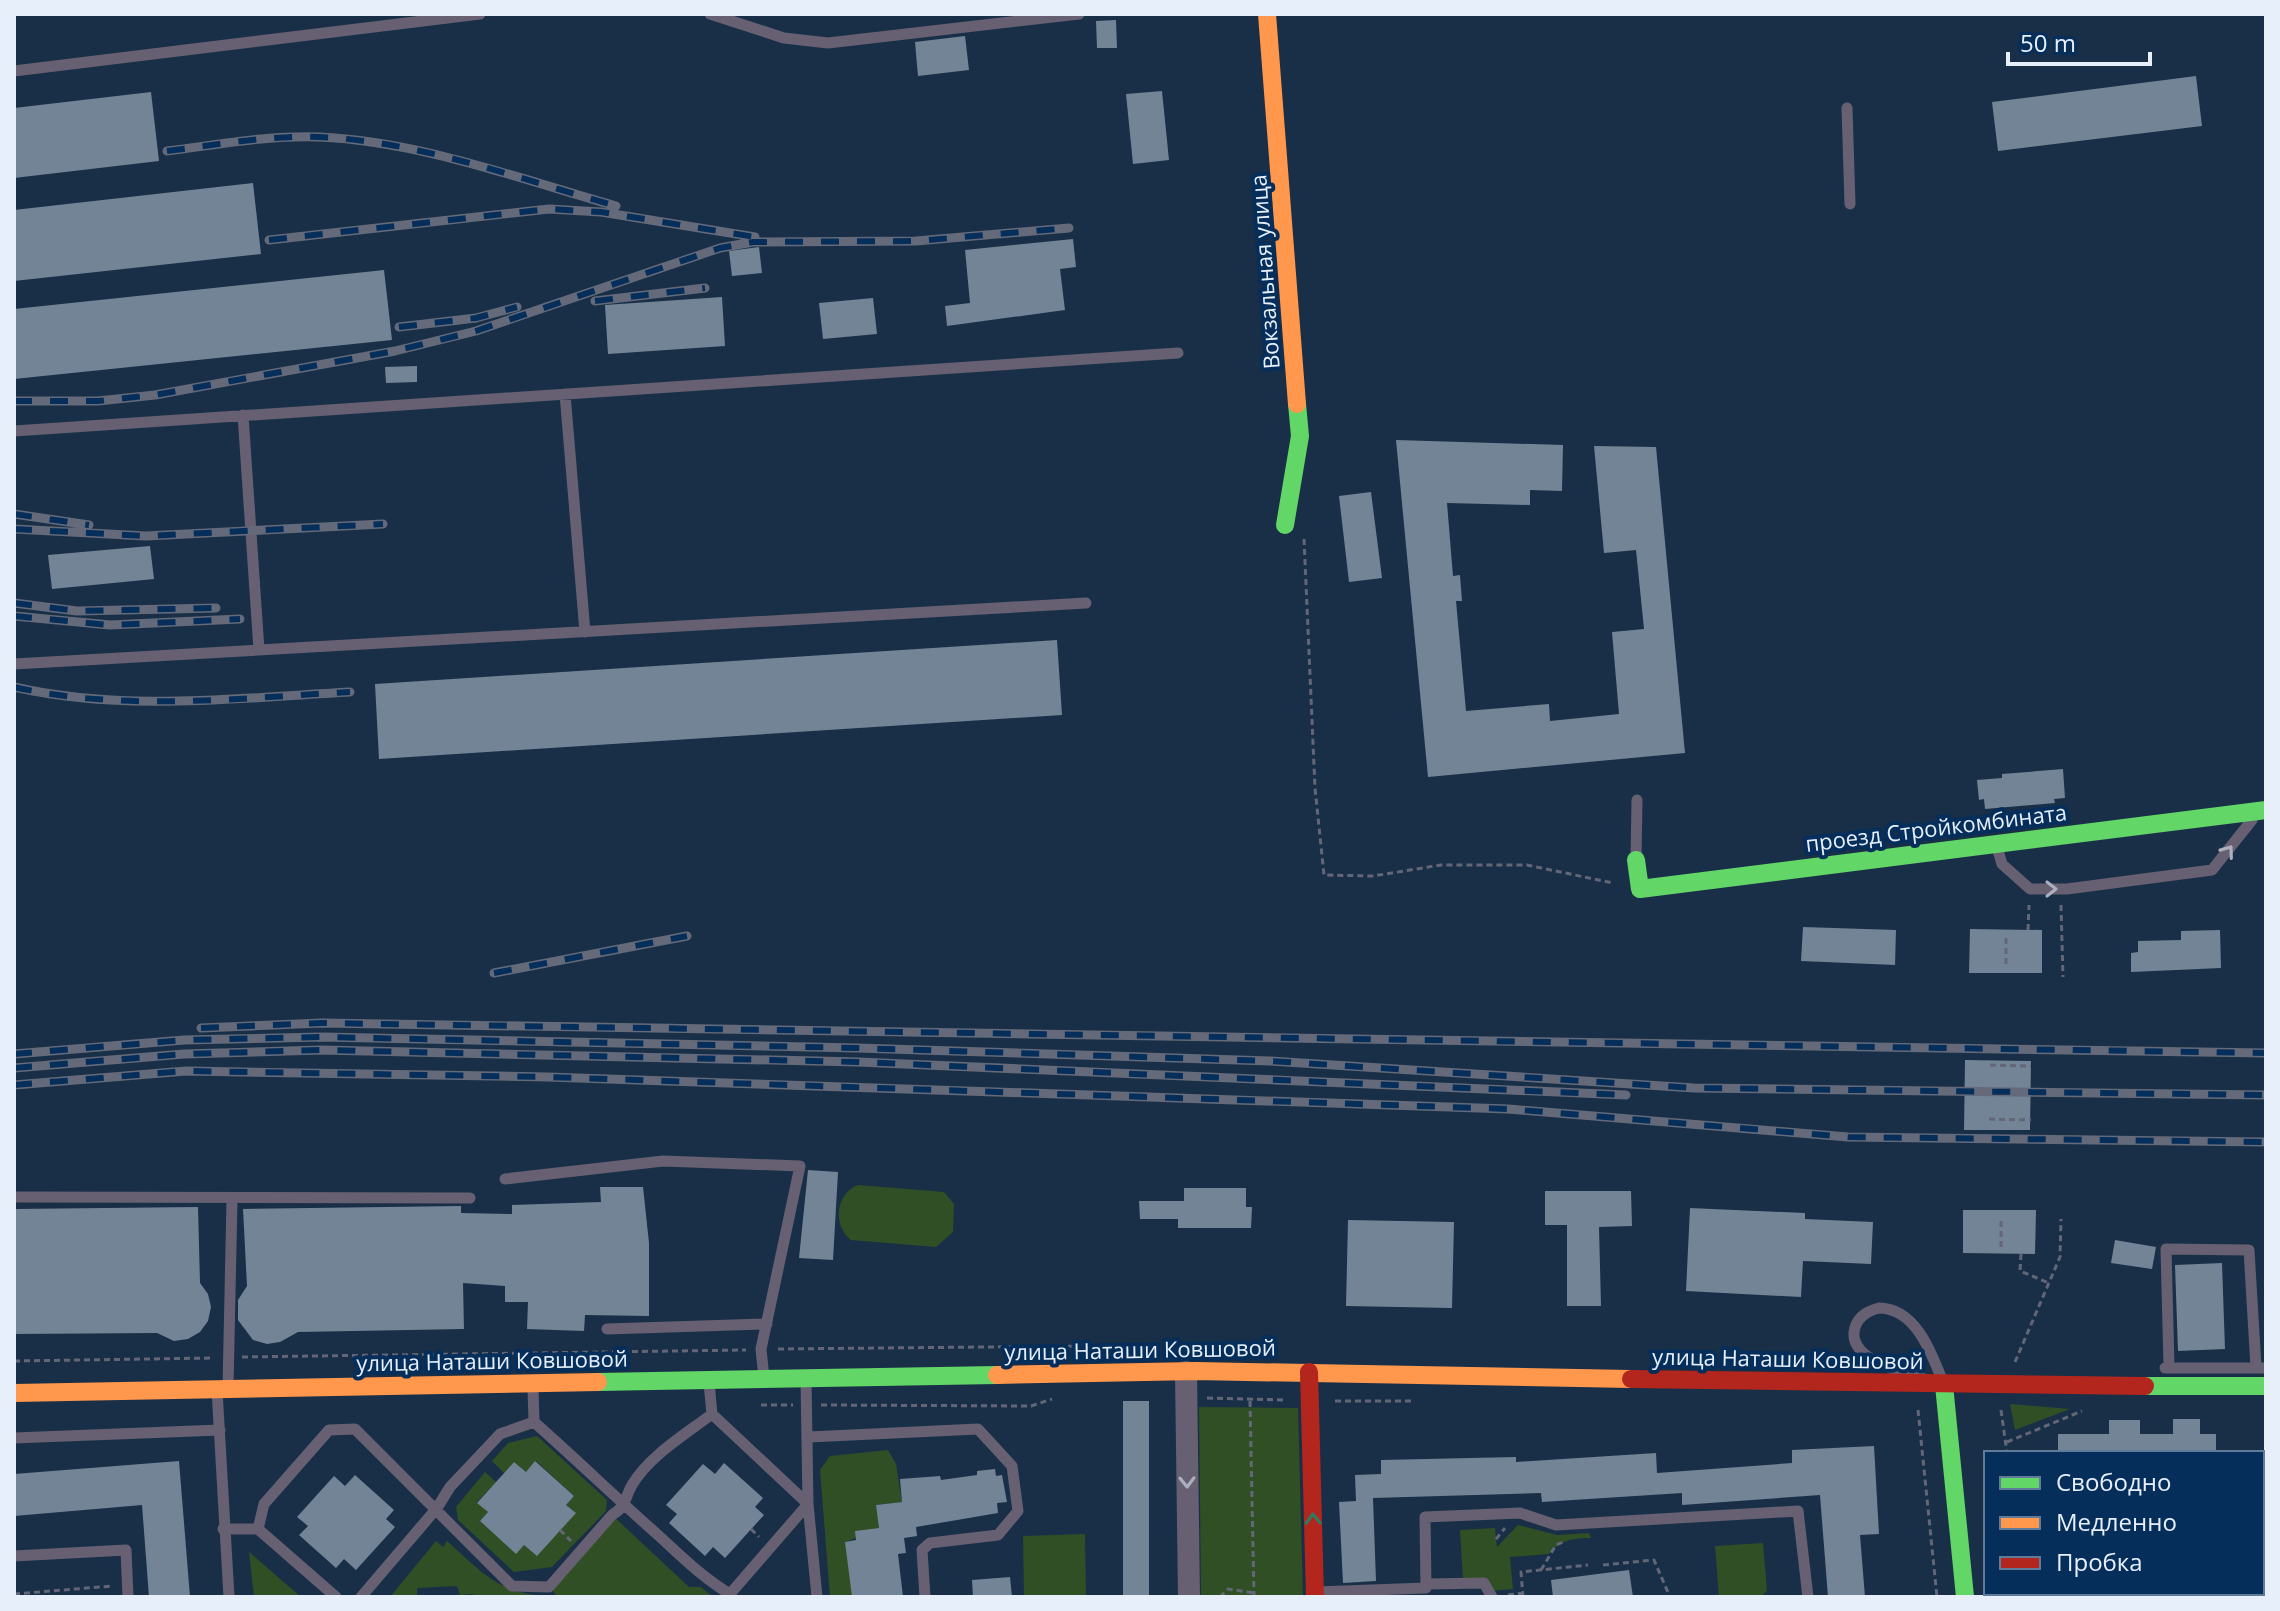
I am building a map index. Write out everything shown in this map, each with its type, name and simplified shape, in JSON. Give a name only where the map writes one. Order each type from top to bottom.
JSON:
[{"type":"street","name":"Вокзальная улица","points":[[1267,14],[1300,436],[1294,526]]},
{"type":"street","name":"проезд Стройкомбината","points":[[1640,889],[2266,810]]},
{"type":"street","points":[[1636,860],[1640,889]]},
{"type":"street","points":[[1186,1372],[1189,1597]]},
{"type":"street","name":"улица Наташи Ковшовой","points":[[14,1393],[1186,1372],[1944,1385],[2266,1386]]},
{"type":"street","points":[[1309,1372],[1315,1594]]},
{"type":"street","points":[[1944,1385],[1965,1597]]},
{"type":"lane","points":[[14,71],[480,14]]},
{"type":"lane","points":[[710,14],[784,38],[828,43],[1079,14]]},
{"type":"lane","points":[[1847,108],[1850,204]]},
{"type":"lane","points":[[14,431],[1178,353]]},
{"type":"lane","points":[[565,394],[585,632]]},
{"type":"lane","points":[[243,415],[259,650]]},
{"type":"lane","points":[[14,664],[1086,603]]},
{"type":"lane","points":[[1636,860],[1637,800]]},
{"type":"lane","points":[[1997,845],[2002,864],[2030,889],[2067,889],[2193,874],[2212,870],[2245,825],[2266,810]]},
{"type":"lane","points":[[505,1179],[663,1161],[800,1166],[761,1349],[764,1379]]},
{"type":"lane","points":[[14,1197],[232,1200],[470,1198]]},
{"type":"lane","points":[[229,1597],[220,1430],[222,1389],[228,1358],[232,1200]]},
{"type":"lane","points":[[2143,1386],[2169,1366],[2261,1368],[2249,1250],[2166,1249],[2169,1366]]},
{"type":"lane","points":[[1879,1308],[1896,1312],[1926,1340],[1944,1385],[1864,1356],[1855,1342],[1857,1321],[1863,1314],[1879,1308]]},
{"type":"lane","points":[[607,1329],[767,1324]]},
{"type":"lane","points":[[806,1378],[808,1504],[817,1597]]},
{"type":"lane","points":[[709,1380],[712,1414],[808,1504]]},
{"type":"lane","points":[[533,1383],[534,1422],[709,1581],[730,1594],[808,1504]]},
{"type":"lane","points":[[258,1529],[264,1504],[329,1430],[355,1429],[512,1586],[549,1587],[612,1515],[626,1507],[632,1485],[669,1445],[712,1414]]},
{"type":"lane","points":[[361,1597],[437,1508],[450,1487],[500,1434],[534,1422]]},
{"type":"lane","points":[[809,1437],[978,1429],[1012,1466],[1018,1511],[998,1535],[930,1543],[922,1550],[925,1597]]},
{"type":"lane","points":[[14,1438],[220,1430]]},
{"type":"lane","points":[[1315,1594],[1426,1588],[1425,1517],[1520,1513],[1556,1525],[1798,1511],[1808,1597]]},
{"type":"lane","points":[[223,1529],[258,1529],[336,1597]]},
{"type":"lane","points":[[14,1556],[126,1550],[128,1591]]},
{"type":"lane","points":[[1426,1584],[1484,1583],[1492,1597]]},
{"type":"path","points":[[1294,526],[1324,875],[1373,876],[1441,865],[1527,865],[1640,889]]},
{"type":"path","points":[[2028,930],[2029,903]]},
{"type":"path","points":[[2006,937],[2006,964]]},
{"type":"path","points":[[2063,977],[2064,941]]},
{"type":"path","points":[[1990,1065],[2031,1066]]},
{"type":"path","points":[[1989,1119],[2031,1120]]},
{"type":"path","points":[[2001,1217],[2001,1247]]},
{"type":"path","points":[[2005,1385],[2060,1257],[2061,1219]]},
{"type":"path","points":[[2021,1254],[2020,1271],[2049,1284]]},
{"type":"path","points":[[14,1361],[1087,1346]]},
{"type":"path","points":[[1187,1398],[1422,1401]]},
{"type":"path","points":[[1220,1597],[1228,1589],[1241,1595],[1254,1595],[1250,1399]]},
{"type":"path","points":[[1917,1404],[1937,1597]]},
{"type":"path","points":[[2000,1407],[2007,1451]]},
{"type":"path","points":[[2007,1442],[2085,1410]]},
{"type":"path","points":[[1541,1570],[1556,1545],[1573,1538]]},
{"type":"path","points":[[1603,1565],[1654,1560],[1670,1597]]},
{"type":"path","points":[[1523,1597],[1521,1572],[1588,1565]]},
{"type":"path","points":[[14,1594],[128,1591]]},
{"type":"green space","points":[[858,1185],[944,1192],[954,1204],[953,1232],[936,1247],[851,1240],[841,1226],[839,1210],[845,1195]]},
{"type":"green space","points":[[2010,1404],[2070,1409],[2015,1430]]},
{"type":"green space","points":[[1199,1407],[1298,1408],[1303,1597],[1201,1597]]},
{"type":"green space","points":[[537,1436],[607,1500],[606,1511],[552,1567],[514,1572],[458,1520],[456,1507],[485,1472],[496,1482],[477,1502],[488,1512],[480,1521],[515,1553],[524,1545],[537,1555],[575,1512],[566,1505],[574,1496],[536,1461],[526,1472],[514,1462],[504,1473],[492,1461],[508,1443]]},
{"type":"green space","points":[[888,1450],[896,1464],[902,1502],[877,1505],[879,1528],[846,1542],[852,1597],[830,1597],[820,1470],[830,1456]]},
{"type":"green space","points":[[612,1515],[689,1587],[701,1587],[713,1597],[558,1597],[549,1587]]},
{"type":"green space","points":[[1518,1525],[1557,1535],[1589,1533],[1591,1538],[1568,1541],[1549,1554],[1510,1557],[1513,1589],[1492,1591],[1463,1579],[1460,1530],[1495,1528],[1497,1547]]},
{"type":"green space","points":[[1085,1534],[1086,1597],[1024,1597],[1023,1536]]},
{"type":"green space","points":[[436,1541],[443,1547],[447,1541],[483,1573],[506,1587],[553,1597],[474,1597],[473,1594],[460,1595],[457,1586],[417,1588],[417,1597],[390,1597]]},
{"type":"green space","points":[[1763,1543],[1767,1591],[1760,1597],[1719,1597],[1715,1546]]},
{"type":"green space","points":[[249,1552],[301,1597],[254,1597]]},
{"type":"building","points":[[1116,20],[1117,48],[1097,48],[1096,21]]},
{"type":"building","points":[[965,36],[969,70],[918,76],[915,42]]},
{"type":"building","points":[[2196,76],[2202,126],[1998,151],[1992,102]]},
{"type":"building","points":[[1162,91],[1169,160],[1133,164],[1126,94]]},
{"type":"building","points":[[151,92],[159,161],[14,178],[14,108]]},
{"type":"building","points":[[253,183],[261,254],[14,281],[14,210]]},
{"type":"building","points":[[1073,239],[1076,267],[1060,269],[1065,310],[947,326],[945,306],[970,303],[965,250]]},
{"type":"building","points":[[759,247],[762,273],[732,276],[729,251]]},
{"type":"building","points":[[384,270],[392,340],[14,379],[14,309]]},
{"type":"building","points":[[722,297],[725,346],[608,354],[605,305]]},
{"type":"building","points":[[873,298],[877,334],[823,339],[819,303]]},
{"type":"building","points":[[417,366],[417,382],[386,383],[385,367]]},
{"type":"building","points":[[1396,440],[1563,445],[1562,491],[1530,490],[1530,505],[1447,503],[1453,576],[1460,575],[1462,601],[1456,601],[1466,711],[1549,704],[1550,721],[1619,714],[1612,632],[1644,629],[1636,550],[1604,553],[1594,446],[1656,447],[1685,753],[1428,777]]},
{"type":"building","points":[[1371,492],[1382,578],[1349,582],[1339,496]]},
{"type":"building","points":[[150,546],[154,579],[52,589],[48,555]]},
{"type":"building","points":[[1057,640],[1062,715],[379,759],[375,684]]},
{"type":"building","points":[[2063,769],[2065,798],[2054,799],[2055,803],[1985,809],[1984,799],[1979,800],[1977,780],[2002,778],[2002,774]]},
{"type":"building","points":[[1803,927],[1896,930],[1895,965],[1801,961]]},
{"type":"building","points":[[1970,929],[2042,930],[2042,973],[1969,973]]},
{"type":"building","points":[[2220,930],[2221,968],[2131,972],[2131,953],[2138,952],[2138,941],[2181,940],[2181,931]]},
{"type":"building","points":[[1965,1060],[2031,1061],[2030,1130],[1964,1130]]},
{"type":"building","points":[[808,1170],[838,1172],[833,1260],[799,1258]]},
{"type":"building","points":[[600,1187],[643,1187],[649,1243],[649,1316],[585,1315],[584,1331],[527,1329],[528,1302],[505,1302],[505,1286],[463,1283],[464,1329],[298,1332],[280,1342],[267,1344],[253,1340],[238,1320],[238,1300],[247,1286],[243,1209],[461,1206],[461,1213],[512,1214],[512,1205],[601,1202]]},
{"type":"building","points":[[1184,1188],[1246,1188],[1246,1207],[1252,1207],[1251,1228],[1178,1228],[1178,1219],[1140,1219],[1139,1201],[1184,1201]]},
{"type":"building","points":[[1545,1191],[1631,1191],[1632,1226],[1599,1227],[1601,1306],[1567,1306],[1567,1225],[1545,1225]]},
{"type":"building","points":[[198,1207],[200,1283],[208,1294],[211,1307],[208,1321],[200,1332],[188,1339],[174,1341],[157,1333],[14,1334],[14,1209]]},
{"type":"building","points":[[1690,1208],[1805,1213],[1805,1219],[1873,1222],[1871,1264],[1803,1261],[1801,1297],[1686,1291]]},
{"type":"building","points":[[1963,1210],[2036,1210],[2035,1254],[1963,1253]]},
{"type":"building","points":[[1348,1220],[1454,1222],[1452,1308],[1346,1306]]},
{"type":"building","points":[[2115,1240],[2156,1247],[2152,1269],[2111,1263]]},
{"type":"building","points":[[2222,1263],[2225,1349],[2178,1351],[2175,1265]]},
{"type":"building","points":[[1123,1401],[1149,1401],[1149,1597],[1123,1597]]},
{"type":"building","points":[[2173,1419],[2200,1419],[2200,1434],[2216,1434],[2216,1451],[2058,1451],[2058,1434],[2109,1434],[2109,1420],[2140,1420],[2140,1434],[2173,1434]]},
{"type":"building","points":[[1874,1446],[1879,1534],[1860,1535],[1865,1597],[1828,1597],[1820,1495],[1682,1505],[1682,1493],[1542,1502],[1541,1493],[1373,1498],[1376,1581],[1343,1583],[1339,1502],[1356,1501],[1355,1475],[1381,1474],[1381,1460],[1516,1457],[1516,1462],[1656,1453],[1657,1473],[1792,1463],[1792,1450]]},
{"type":"building","points":[[179,1461],[190,1597],[149,1597],[142,1505],[14,1516],[14,1474]]},
{"type":"building","points":[[535,1461],[574,1496],[566,1505],[576,1513],[537,1556],[524,1545],[516,1554],[480,1521],[488,1512],[477,1503],[514,1462],[526,1472]]},
{"type":"building","points":[[724,1463],[763,1498],[755,1507],[764,1515],[725,1558],[713,1547],[705,1556],[669,1523],[677,1514],[666,1505],[703,1464],[715,1474]]},
{"type":"building","points":[[995,1469],[996,1476],[1002,1475],[1007,1502],[997,1503],[998,1513],[916,1527],[917,1536],[904,1538],[906,1553],[898,1554],[903,1597],[852,1597],[845,1542],[856,1540],[855,1531],[879,1528],[876,1505],[902,1502],[900,1479],[940,1476],[941,1480]]},
{"type":"building","points":[[355,1475],[394,1510],[386,1519],[395,1527],[356,1570],[344,1559],[336,1568],[299,1535],[308,1526],[297,1517],[334,1476],[345,1486]]},
{"type":"building","points":[[1629,1570],[1633,1597],[1553,1597],[1551,1580]]},
{"type":"building","points":[[1010,1577],[1012,1597],[973,1597],[972,1580]]},
{"type":"railway","points":[[167,151],[281,138],[357,140],[432,153],[616,206]]},
{"type":"railway","points":[[269,240],[549,209],[601,212],[755,237]]},
{"type":"railway","points":[[14,401],[98,401],[155,395],[395,351],[476,331],[720,248],[753,242],[916,241],[1069,228]]},
{"type":"railway","points":[[595,301],[705,288]]},
{"type":"railway","points":[[399,327],[476,318],[517,307]]},
{"type":"railway","points":[[14,514],[89,525]]},
{"type":"railway","points":[[14,529],[146,536],[383,524]]},
{"type":"railway","points":[[14,603],[77,611],[216,608]]},
{"type":"railway","points":[[14,616],[110,625],[240,619]]},
{"type":"railway","points":[[14,687],[56,695],[140,701],[224,700],[350,692]]},
{"type":"railway","points":[[494,973],[687,936]]},
{"type":"railway","points":[[201,1028],[322,1023],[2266,1053]]},
{"type":"railway","points":[[14,1054],[184,1040],[322,1037],[857,1048],[1270,1061],[1694,1088],[2266,1095]]},
{"type":"railway","points":[[14,1068],[184,1054],[321,1050],[858,1062],[1626,1095]]},
{"type":"railway","points":[[14,1085],[186,1071],[548,1077],[1508,1109],[1848,1137],[2266,1142]]},
{"type":"traffic: fast","points":[[1285,525],[1300,436],[1297,404]]},
{"type":"traffic: fast","points":[[1636,860],[1640,889],[2266,810]]},
{"type":"traffic: fast","points":[[598,1382],[997,1375]]},
{"type":"traffic: fast","points":[[1944,1385],[1965,1597]]},
{"type":"traffic: fast","points":[[2145,1386],[2266,1386]]},
{"type":"traffic: slow","points":[[1267,14],[1297,404]]},
{"type":"traffic: slow","points":[[997,1375],[1196,1371],[1631,1379]]},
{"type":"traffic: slow","points":[[14,1393],[598,1382]]},
{"type":"traffic: jam","points":[[1309,1372],[1315,1597]]},
{"type":"traffic: jam","points":[[1631,1379],[2145,1386]]}]
